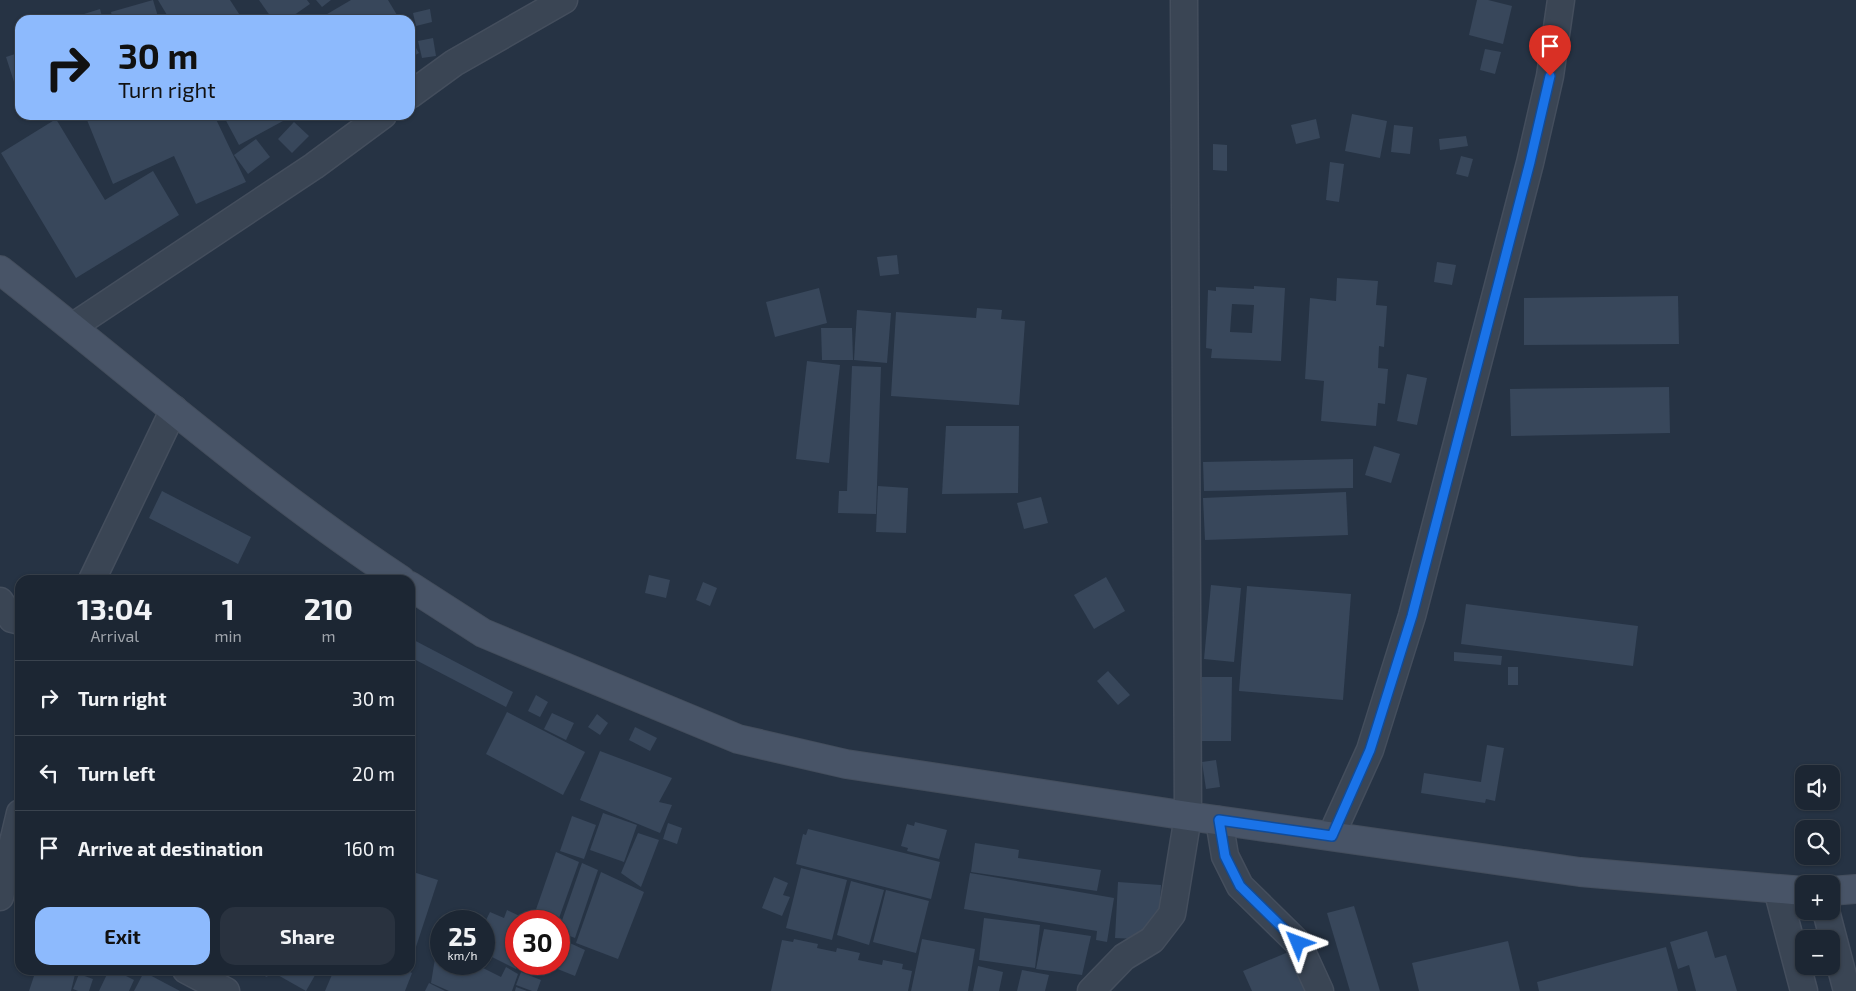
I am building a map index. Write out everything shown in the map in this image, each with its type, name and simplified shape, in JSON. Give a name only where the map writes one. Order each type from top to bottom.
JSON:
[{"type":"street","points":[[415,91],[454,63],[564,0]]},
{"type":"street","points":[[1091,991],[1124,957],[1152,940],[1172,914],[1188,816],[1184,0]]},
{"type":"street","points":[[1332,836],[1370,750],[1412,616],[1530,162],[1550,76],[1561,0]]},
{"type":"street","points":[[72,327],[314,166],[376,120]]},
{"type":"street","points":[[0,270],[242,465],[356,550],[394,575]]},
{"type":"street","points":[[94,575],[174,409]]},
{"type":"street","points":[[415,589],[482,633],[738,739],[846,764],[1188,816],[1580,872],[1795,890]]},
{"type":"street","points":[[0,601],[12,619],[15,620]]},
{"type":"street","points":[[1219,820],[1225,856],[1240,886],[1298,943],[1320,991]]},
{"type":"street","points":[[8,886],[15,843]]},
{"type":"street","points":[[1777,889],[1804,991]]},
{"type":"street","points":[[1840,890],[1856,889]]},
{"type":"street","points":[[1828,920],[1847,991]]},
{"type":"street","points":[[196,975],[226,991]]},
{"type":"building","points":[[153,0],[158,15],[112,15],[111,12]]},
{"type":"building","points":[[158,0],[230,0],[240,15],[167,15]]},
{"type":"building","points":[[259,0],[307,0],[310,4],[294,15],[270,15]]},
{"type":"building","points":[[316,0],[331,0],[322,7]]},
{"type":"building","points":[[351,0],[388,0],[397,15],[326,15]]},
{"type":"building","points":[[1477,0],[1488,0],[1512,6],[1503,44],[1469,35]]},
{"type":"building","points":[[100,9],[102,15],[81,15]]},
{"type":"building","points":[[430,9],[432,22],[416,26],[413,13]]},
{"type":"building","points":[[433,38],[436,56],[422,58],[418,41]]},
{"type":"building","points":[[415,46],[419,53],[415,55]]},
{"type":"building","points":[[1485,49],[1501,52],[1495,74],[1480,70]]},
{"type":"building","points":[[15,54],[15,85],[6,57]]},
{"type":"building","points":[[1352,114],[1387,121],[1380,158],[1345,151]]},
{"type":"building","points":[[1316,119],[1320,138],[1296,144],[1291,125]]},
{"type":"building","points":[[57,120],[105,200],[153,171],[179,215],[76,278],[1,153]]},
{"type":"building","points":[[87,120],[216,120],[246,182],[196,204],[174,156],[113,184]]},
{"type":"building","points":[[226,120],[285,120],[239,145]]},
{"type":"building","points":[[294,122],[309,136],[292,153],[278,139]]},
{"type":"building","points":[[1394,125],[1413,127],[1410,154],[1391,152]]},
{"type":"building","points":[[1466,136],[1468,146],[1440,150],[1439,139]]},
{"type":"building","points":[[256,139],[270,157],[248,174],[234,155]]},
{"type":"building","points":[[1213,144],[1227,145],[1227,171],[1213,170]]},
{"type":"building","points":[[1461,156],[1473,159],[1468,177],[1456,174]]},
{"type":"building","points":[[1330,162],[1344,164],[1339,202],[1326,200]]},
{"type":"building","points":[[897,255],[899,274],[880,276],[877,257]]},
{"type":"building","points":[[1437,262],[1456,265],[1452,285],[1434,282]]},
{"type":"building","points":[[1337,278],[1378,281],[1376,305],[1387,306],[1384,347],[1379,346],[1378,368],[1388,369],[1385,404],[1378,403],[1376,426],[1321,421],[1324,381],[1305,379],[1310,298],[1336,301]]},
{"type":"building","points":[[1254,286],[1285,288],[1281,361],[1211,358],[1212,349],[1206,348],[1208,290],[1216,291],[1216,287],[1254,289]],"holes":[[[1232,304],[1254,305],[1252,333],[1230,332]]]},
{"type":"building","points":[[819,288],[827,323],[775,337],[766,302]]},
{"type":"building","points":[[1678,296],[1679,344],[1524,345],[1524,298]]},
{"type":"building","points":[[977,308],[1002,310],[1001,319],[1025,321],[1019,405],[891,396],[896,312],[976,318]]},
{"type":"building","points":[[857,310],[891,313],[887,363],[854,360]]},
{"type":"building","points":[[821,328],[852,328],[853,360],[822,360]]},
{"type":"building","points":[[807,361],[840,365],[829,463],[796,459]]},
{"type":"building","points":[[852,366],[881,367],[876,514],[838,513],[839,491],[847,491]]},
{"type":"building","points":[[1407,374],[1427,378],[1417,425],[1397,421]]},
{"type":"building","points":[[1669,387],[1670,433],[1511,436],[1510,389]]},
{"type":"building","points":[[946,426],[1019,426],[1018,493],[942,494]]},
{"type":"building","points":[[1374,446],[1400,454],[1391,483],[1365,475]]},
{"type":"building","points":[[1353,459],[1353,488],[1204,491],[1203,462]]},
{"type":"building","points":[[878,486],[908,488],[906,533],[876,532]]},
{"type":"building","points":[[162,491],[251,537],[238,564],[149,518]]},
{"type":"building","points":[[1346,492],[1348,535],[1205,540],[1203,498]]},
{"type":"building","points":[[1041,497],[1048,523],[1024,529],[1017,503]]},
{"type":"building","points":[[649,575],[670,580],[666,598],[645,593]]},
{"type":"building","points":[[1106,577],[1125,611],[1094,629],[1074,595]]},
{"type":"building","points":[[703,582],[717,588],[710,606],[696,600]]},
{"type":"building","points":[[1211,585],[1241,588],[1234,662],[1204,659]]},
{"type":"building","points":[[1247,586],[1351,594],[1343,700],[1239,691]]},
{"type":"building","points":[[1466,604],[1638,626],[1633,666],[1461,644]]},
{"type":"building","points":[[415,641],[513,692],[506,707],[415,660]]},
{"type":"building","points":[[1454,652],[1502,656],[1501,665],[1454,661]]},
{"type":"building","points":[[1508,667],[1518,667],[1518,685],[1508,685]]},
{"type":"building","points":[[1108,671],[1130,695],[1118,705],[1097,681]]},
{"type":"building","points":[[1202,677],[1232,677],[1231,741],[1202,741]]},
{"type":"building","points":[[536,695],[548,702],[540,717],[528,711]]},
{"type":"building","points":[[507,712],[585,752],[563,795],[486,754]]},
{"type":"building","points":[[552,713],[574,723],[566,740],[544,729]]},
{"type":"building","points":[[597,714],[608,723],[600,735],[588,727]]},
{"type":"building","points":[[635,727],[657,738],[650,751],[629,740]]},
{"type":"building","points":[[1487,745],[1504,748],[1495,801],[1486,799],[1485,803],[1421,793],[1424,773],[1481,782]]},
{"type":"building","points":[[600,751],[672,778],[659,802],[672,805],[660,833],[580,800]]},
{"type":"building","points":[[1216,760],[1220,787],[1206,789],[1202,762]]},
{"type":"building","points":[[603,813],[637,825],[624,862],[590,850]]},
{"type":"building","points":[[572,816],[596,825],[584,859],[560,851]]},
{"type":"building","points":[[915,822],[947,830],[939,859],[907,851],[908,848],[901,846],[907,824],[914,826]]},
{"type":"building","points":[[668,823],[682,828],[677,844],[663,839]]},
{"type":"building","points":[[808,829],[940,862],[931,899],[796,864],[803,834],[806,835]]},
{"type":"building","points":[[638,833],[659,840],[641,887],[621,873]]},
{"type":"building","points":[[975,843],[1019,850],[1018,858],[1101,870],[1097,891],[971,872]]},
{"type":"building","points":[[556,852],[579,862],[562,910],[536,910]]},
{"type":"building","points":[[582,863],[598,870],[575,938],[570,936],[570,910],[566,910]]},
{"type":"building","points":[[801,868],[847,880],[832,940],[786,928]]},
{"type":"building","points":[[601,872],[644,892],[618,959],[576,943]]},
{"type":"building","points":[[415,873],[438,880],[415,950]]},
{"type":"building","points":[[970,873],[1114,898],[1107,942],[1096,940],[1097,931],[964,909]]},
{"type":"building","points":[[774,877],[788,883],[783,895],[790,897],[782,916],[762,908]]},
{"type":"building","points":[[851,881],[884,890],[869,945],[837,935]]},
{"type":"building","points":[[1118,882],[1161,885],[1160,902],[1167,903],[1159,940],[1115,938]]},
{"type":"building","points":[[886,890],[929,901],[916,953],[873,942]]},
{"type":"building","points":[[1354,906],[1380,991],[1350,991],[1327,913]]},
{"type":"building","points":[[495,914],[504,918],[505,915],[505,964],[495,958]]},
{"type":"building","points":[[984,918],[1040,925],[1035,968],[979,960]]},
{"type":"building","points":[[1044,929],[1091,936],[1082,975],[1036,969]]},
{"type":"building","points":[[1707,931],[1715,958],[1726,955],[1737,991],[1696,991],[1689,965],[1678,969],[1670,942]]},
{"type":"building","points":[[794,939],[818,944],[817,948],[836,952],[837,948],[860,953],[858,960],[882,965],[883,960],[903,964],[902,969],[912,971],[908,991],[771,991],[782,940],[793,942]]},
{"type":"building","points":[[922,939],[975,949],[968,991],[911,991]]},
{"type":"building","points":[[1508,941],[1520,991],[1419,991],[1412,963]]},
{"type":"building","points":[[570,943],[585,950],[575,976],[570,974]]},
{"type":"building","points":[[1666,947],[1678,991],[1539,991],[1537,982]]},
{"type":"building","points":[[1293,950],[1311,991],[1252,991],[1243,971]]},
{"type":"building","points":[[978,966],[1003,972],[999,991],[973,991]]},
{"type":"building","points":[[505,969],[505,975],[518,975],[512,991],[449,991],[431,983],[432,975],[495,974],[501,977]]},
{"type":"building","points":[[1022,970],[1049,975],[1045,991],[1017,991]]},
{"type":"building","points":[[34,975],[75,975],[71,991],[29,991]]},
{"type":"building","points":[[79,975],[93,979],[89,991],[73,989]]},
{"type":"building","points":[[107,975],[124,975],[134,980],[129,991],[99,991]]},
{"type":"building","points":[[142,975],[150,975],[180,991],[134,991]]},
{"type":"building","points":[[278,975],[315,975],[306,991]]},
{"type":"building","points":[[332,975],[411,975],[405,991],[325,991]]},
{"type":"building","points":[[520,975],[528,975],[541,980],[537,991],[516,985]]},
{"type":"building","points":[[429,983],[445,991],[425,991]]},
{"type":"building","points":[[516,987],[527,991],[515,991]]},
{"type":"route","points":[[1298,943],[1240,886],[1225,856],[1219,820],[1332,836],[1370,750],[1412,616],[1530,162],[1550,76]]}]
